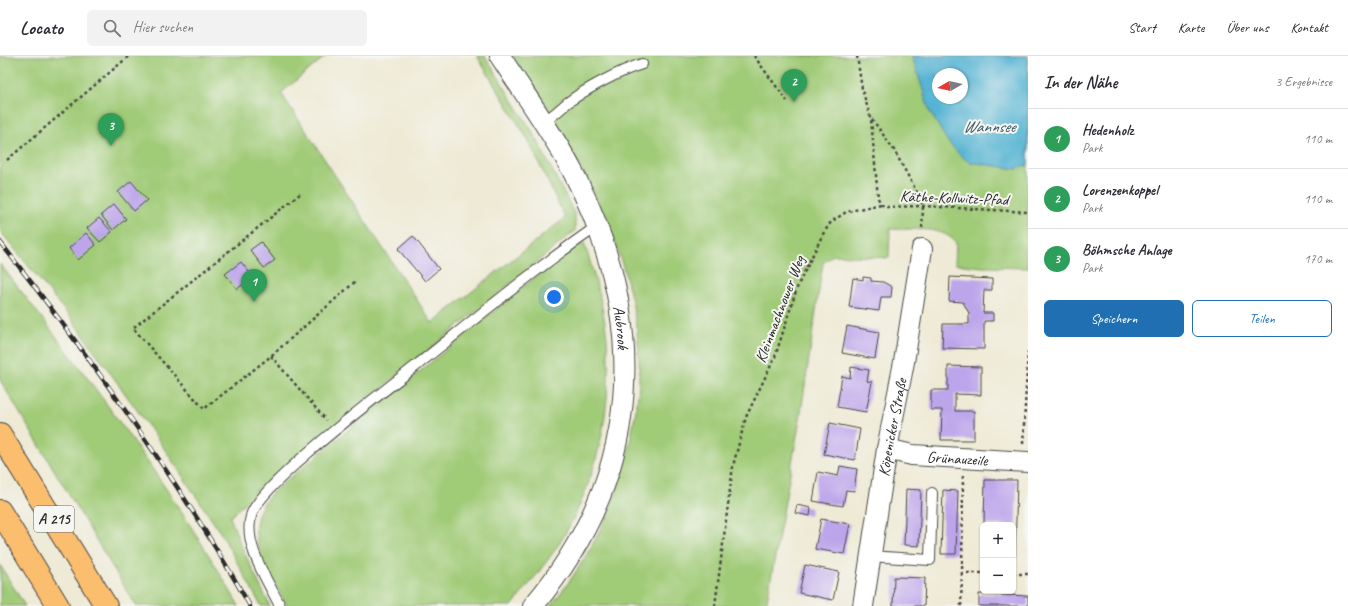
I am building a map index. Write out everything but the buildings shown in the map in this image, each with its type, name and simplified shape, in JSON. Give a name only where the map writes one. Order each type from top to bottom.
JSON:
[{"type":"highway","name":"A 215","points":[[0,434],[106,606]]},
{"type":"highway","name":"A 215","points":[[0,511],[58,606]]},
{"type":"street","name":"Aubrook","points":[[500,56],[543,122],[573,173],[596,227],[611,273],[619,312],[624,350],[624,390],[621,427],[612,463],[601,494],[579,543],[553,582],[533,606]]},
{"type":"street","name":"Köpenicker Straße","points":[[863,606],[886,449],[905,354],[922,249]]},
{"type":"street","name":"Grünauzeile","points":[[886,449],[912,455],[1024,462]]},
{"type":"lane","points":[[543,122],[558,113],[567,103],[623,70],[642,64]]},
{"type":"lane","points":[[280,606],[252,548],[249,528],[251,515],[267,492],[335,430],[555,254],[596,227]]},
{"type":"lane","points":[[870,556],[930,560],[932,493]]},
{"type":"path","points":[[7,160],[129,56]]},
{"type":"path","points":[[754,56],[787,101]]},
{"type":"path","points":[[857,56],[862,89],[871,119],[878,198],[881,204]]},
{"type":"path","points":[[871,119],[894,150],[907,172],[923,206],[922,249]]},
{"type":"path","points":[[300,194],[133,328],[204,410],[271,356],[357,280]]},
{"type":"path","name":"Käthe-Kollwitz-Pfad","points":[[881,204],[885,207],[923,206],[1028,212]]},
{"type":"path","name":"Kleinmachnower Weg","points":[[716,606],[733,466],[746,417],[775,357],[798,285],[822,234],[831,222],[846,212],[881,204]]},
{"type":"path","points":[[1024,462],[1028,350]]},
{"type":"path","points":[[271,356],[335,430]]},
{"type":"path","points":[[961,606],[964,459]]},
{"type":"path","points":[[962,573],[980,573]]},
{"type":"path","points":[[1016,574],[1028,574]]},
{"type":"green space","points":[[0,56],[326,56],[281,93],[432,323],[565,218],[528,140],[477,56],[485,56],[535,136],[575,215],[575,231],[263,485],[230,517],[243,550],[270,606],[261,606],[222,535],[157,438],[70,317],[0,231]]},
{"type":"green space","points":[[512,56],[1028,56],[1028,268],[982,267],[955,264],[956,243],[950,237],[935,231],[916,229],[890,229],[889,258],[833,255],[823,263],[800,419],[766,606],[550,606],[578,569],[590,549],[610,508],[625,464],[635,418],[639,385],[637,333],[629,290],[617,248],[581,168],[559,130]]},
{"type":"green space","points":[[584,242],[600,297],[606,330],[608,380],[603,430],[590,479],[570,525],[550,557],[512,606],[287,606],[267,569],[257,543],[256,529],[258,516],[268,497],[561,256]]},
{"type":"green space","points":[[0,264],[126,431],[185,517],[239,606],[136,606],[0,380]]},
{"type":"green space","points":[[0,565],[25,606],[0,606]]},
{"type":"water","name":"Wannsee","points":[[912,56],[1028,56],[1028,165],[1016,169],[969,162],[948,142],[930,112]]},
{"type":"railway","points":[[0,242],[100,374],[163,465],[193,511],[250,606]]},
{"type":"place","name":"Lorenzenkoppel","points":[[794,102]]},
{"type":"place","name":"Böhmsche Anlage","points":[[111,146]]},
{"type":"place","name":"Hedenholz","points":[[254,302]]}]
